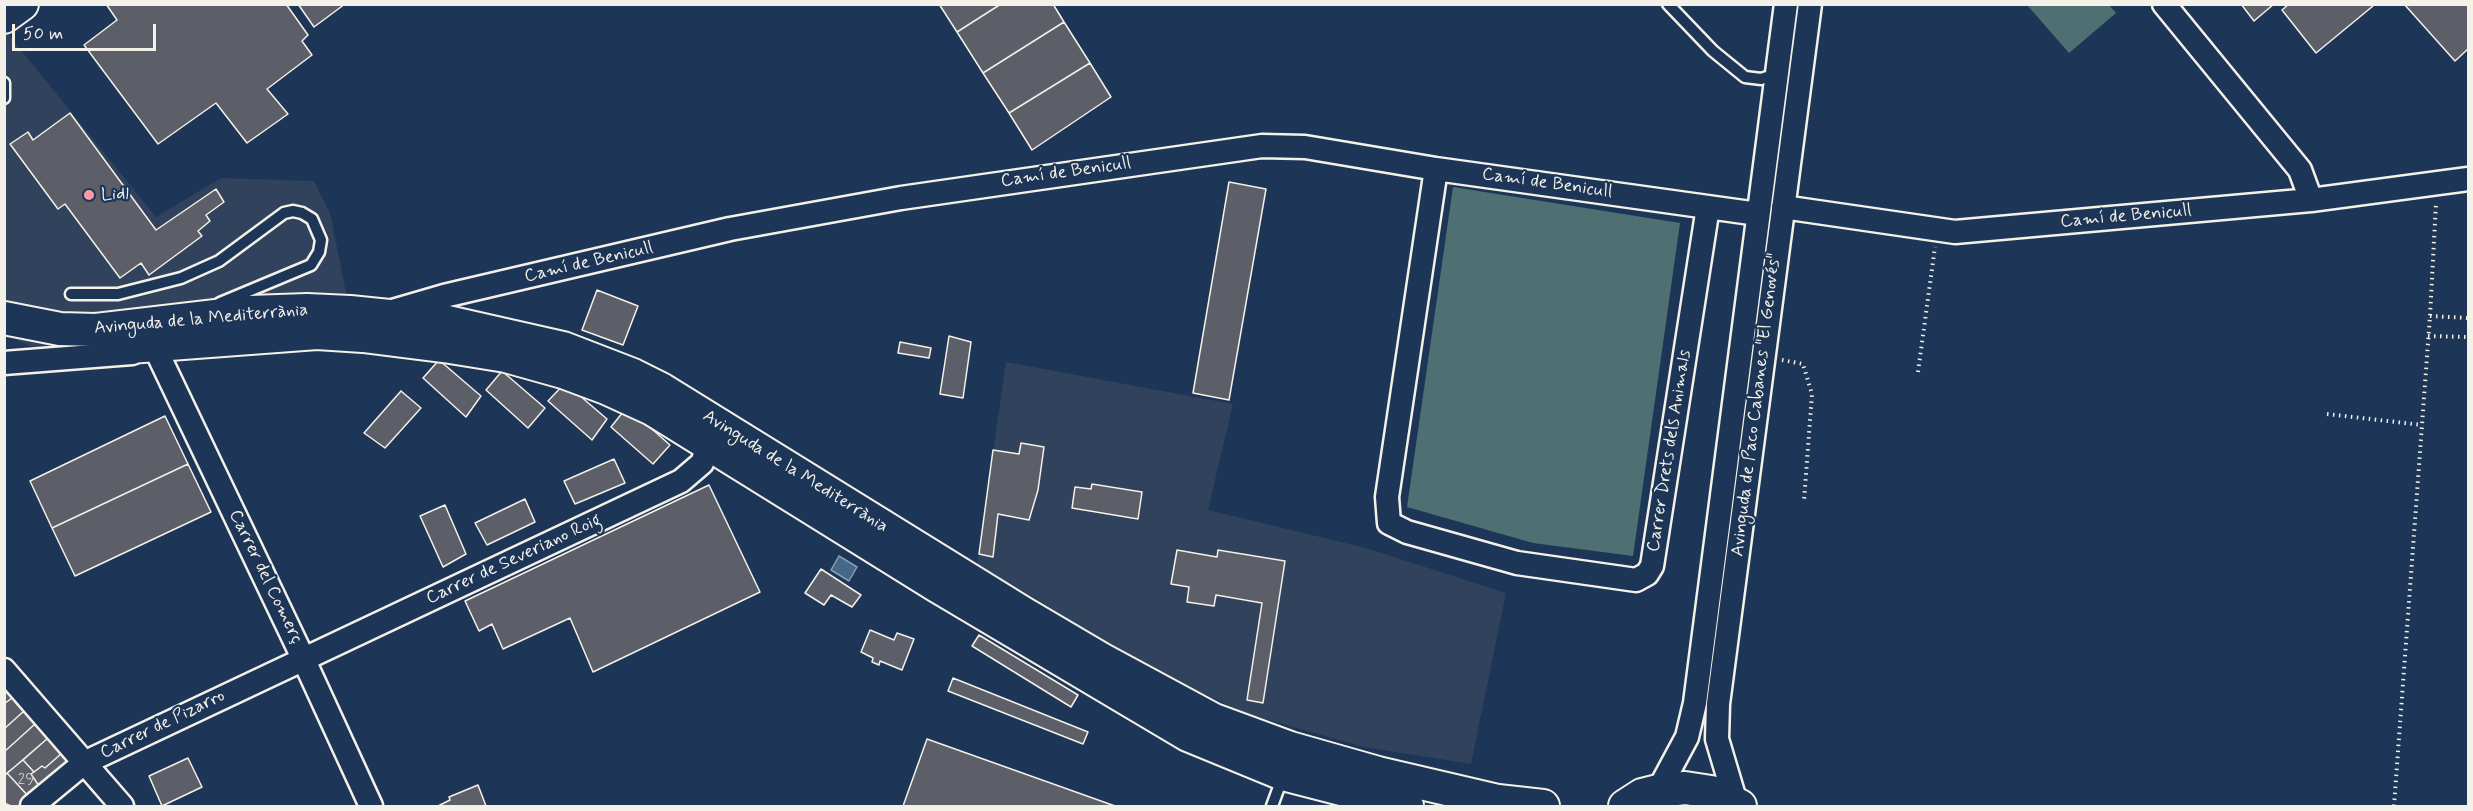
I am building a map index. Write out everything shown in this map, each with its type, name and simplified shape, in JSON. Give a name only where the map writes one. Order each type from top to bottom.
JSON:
[{"type":"main road","points":[[4,17],[22,4]]},
{"type":"main road","name":"Avinguda de la Mediterrània","points":[[4,318],[60,329],[96,330],[250,312],[307,310],[382,314],[448,322],[563,348],[633,375],[661,389],[1023,613],[1101,659],[1214,720],[1290,748],[1367,770],[1498,801],[1543,807]]},
{"type":"main road","name":"Avinguda de la Mediterrània","points":[[4,337],[58,347],[100,348],[317,333],[363,336],[450,347],[506,357],[562,372],[606,388],[652,409],[907,568],[1156,718],[1207,744],[1283,774],[1407,807]]},
{"type":"main road","points":[[1620,806],[1642,795],[1684,788],[1712,792],[1738,805]]},
{"type":"street","name":"Avinguda de Paco Cabanes \"El Genovés\"","points":[[1658,791],[1687,737],[1695,703],[1785,4]]},
{"type":"street","name":"Avinguda de Paco Cabanes \"El Genovés\"","points":[[1738,805],[1717,739],[1718,704],[1810,4]]},
{"type":"street","points":[[2164,4],[2300,170],[2311,200]]},
{"type":"street","name":"Camí de Benicull","points":[[382,314],[444,296],[730,230],[844,208],[1262,146],[1305,147],[1436,169],[1758,214]]},
{"type":"street","name":"Carrer Drets dels Animals","points":[[1436,169],[1387,497],[1389,523],[1407,532],[1516,563],[1636,580],[1647,574],[1652,566],[1708,207]]},
{"type":"street","name":"Camí de Benicull","points":[[1783,207],[1955,232],[2311,200],[2469,179]]},
{"type":"street","points":[[14,362],[156,350],[207,342]]},
{"type":"street","name":"Carrer del Comerç","points":[[156,350],[303,658],[371,807]]},
{"type":"street","name":"Carrer de Severiano Roig","points":[[303,658],[681,481],[702,463],[709,444]]},
{"type":"street","name":"Carrer de Pizarro","points":[[32,807],[84,763],[303,658]]},
{"type":"street","points":[[4,670],[122,807]]},
{"type":"lane","points":[[1668,4],[1713,51],[1745,77],[1761,80],[1776,74]]},
{"type":"lane","points":[[4,83],[4,98]]},
{"type":"lane","points":[[71,294],[118,294],[181,278],[226,257],[284,213],[293,211],[312,219],[321,240],[320,252],[311,265],[206,308],[185,319]]},
{"type":"lane","points":[[1272,807],[1283,774]]},
{"type":"path","points":[[2394,807],[2430,316],[2436,184]]},
{"type":"path","points":[[1918,372],[1937,231]]},
{"type":"path","points":[[2430,316],[2469,318]]},
{"type":"path","points":[[2428,336],[2469,338]]},
{"type":"path","points":[[1764,356],[1803,364],[1812,394],[1804,501]]},
{"type":"path","points":[[2327,414],[2422,425]]},
{"type":"shaded area","points":[[4,29],[156,217],[221,178],[314,181],[330,213],[351,317],[44,352],[5,335]]},
{"type":"shaded area","points":[[1006,362],[1233,404],[1208,510],[1366,548],[1506,593],[1471,764],[1364,747],[1247,714],[1156,671],[977,564]]},
{"type":"shaded area","points":[[839,556],[857,567],[849,581],[831,570]]},
{"type":"green space","points":[[2027,5],[2109,5],[2116,13],[2069,53]]},
{"type":"green space","points":[[1453,187],[1680,223],[1633,556],[1533,543],[1407,507]]},
{"type":"building","points":[[106,4],[286,4],[308,35],[302,41],[312,55],[267,89],[288,114],[247,143],[216,103],[158,144],[84,45],[117,20]]},
{"type":"building","points":[[298,4],[345,4],[314,27]]},
{"type":"building","points":[[939,4],[1001,4],[957,32]]},
{"type":"building","points":[[1001,4],[1053,4],[1064,22],[983,73],[957,32]]},
{"type":"building","points":[[2241,4],[2274,4],[2254,21]]},
{"type":"building","points":[[2289,4],[2372,4],[2373,6],[2316,53],[2282,10]]},
{"type":"building","points":[[2404,4],[2468,4],[2468,49],[2455,61]]},
{"type":"building","points":[[1064,22],[1090,63],[1009,113],[983,73]]},
{"type":"building","points":[[1090,63],[1111,97],[1032,150],[1009,113]]},
{"type":"building","name":"Lidl","points":[[70,113],[156,230],[216,189],[224,202],[206,215],[210,221],[198,231],[202,236],[149,275],[141,263],[120,278],[65,204],[58,209],[10,144],[28,132],[33,140]]},
{"type":"building","points":[[1229,182],[1266,189],[1229,400],[1193,393]]},
{"type":"building","points":[[597,290],[638,306],[623,345],[582,330]]},
{"type":"building","points":[[949,336],[971,342],[963,398],[940,394]]},
{"type":"building","points":[[900,342],[931,348],[929,358],[898,353]]},
{"type":"building","points":[[439,360],[481,396],[466,417],[423,378]]},
{"type":"building","points":[[502,371],[545,408],[528,428],[486,390]]},
{"type":"building","points":[[565,383],[607,419],[592,440],[548,401]]},
{"type":"building","points":[[401,391],[421,408],[385,448],[364,433]]},
{"type":"building","points":[[627,407],[670,445],[653,464],[611,427]]},
{"type":"building","points":[[165,416],[188,464],[52,528],[30,481]]},
{"type":"building","points":[[1021,443],[1044,447],[1038,490],[1029,520],[998,514],[993,557],[979,554],[993,450],[1019,454]]},
{"type":"building","points":[[614,459],[625,483],[575,504],[564,481]]},
{"type":"building","points":[[188,464],[211,512],[75,576],[52,528]]},
{"type":"building","points":[[1092,484],[1142,492],[1138,519],[1072,508],[1075,487],[1091,489]]},
{"type":"building","points":[[709,485],[760,592],[593,672],[570,618],[503,649],[492,624],[479,631],[465,601]]},
{"type":"building","points":[[525,499],[535,522],[487,545],[475,523]]},
{"type":"building","points":[[445,505],[466,554],[443,567],[420,516]]},
{"type":"building","points":[[1177,550],[1217,557],[1218,550],[1285,561],[1263,703],[1247,700],[1262,603],[1216,595],[1214,606],[1187,602],[1189,587],[1171,584]]},
{"type":"building","points":[[821,569],[861,595],[852,607],[831,595],[824,605],[805,593]]},
{"type":"building","points":[[870,630],[894,640],[897,633],[914,639],[902,670],[880,661],[879,665],[872,662],[873,658],[861,652]]},
{"type":"building","points":[[979,635],[1078,695],[1071,707],[972,646]]},
{"type":"building","points":[[953,678],[1088,732],[1083,744],[948,691]]},
{"type":"building","points":[[4,689],[12,698],[4,704]]},
{"type":"building","points":[[12,698],[24,711],[4,729],[4,704]]},
{"type":"building","points":[[24,711],[35,724],[4,752],[4,729]]},
{"type":"building","points":[[35,724],[48,738],[4,776],[4,752]]},
{"type":"building","points":[[48,738],[62,753],[45,768],[42,766],[34,772],[23,760]]},
{"type":"building","points":[[927,739],[1115,806],[903,806]]},
{"type":"building","points":[[62,753],[69,762],[41,789],[31,774],[42,766],[45,768]]},
{"type":"building","points":[[188,758],[202,787],[162,806],[149,776]]},
{"type":"building","points":[[23,760],[34,772],[31,774],[41,789],[30,798],[7,773]]},
{"type":"building","points":[[7,773],[30,798],[19,806],[4,803],[4,776]]},
{"type":"building","points":[[478,785],[486,806],[438,806],[450,800],[449,797]]},
{"type":"place","name":"Lidl","points":[[89,195]]}]
